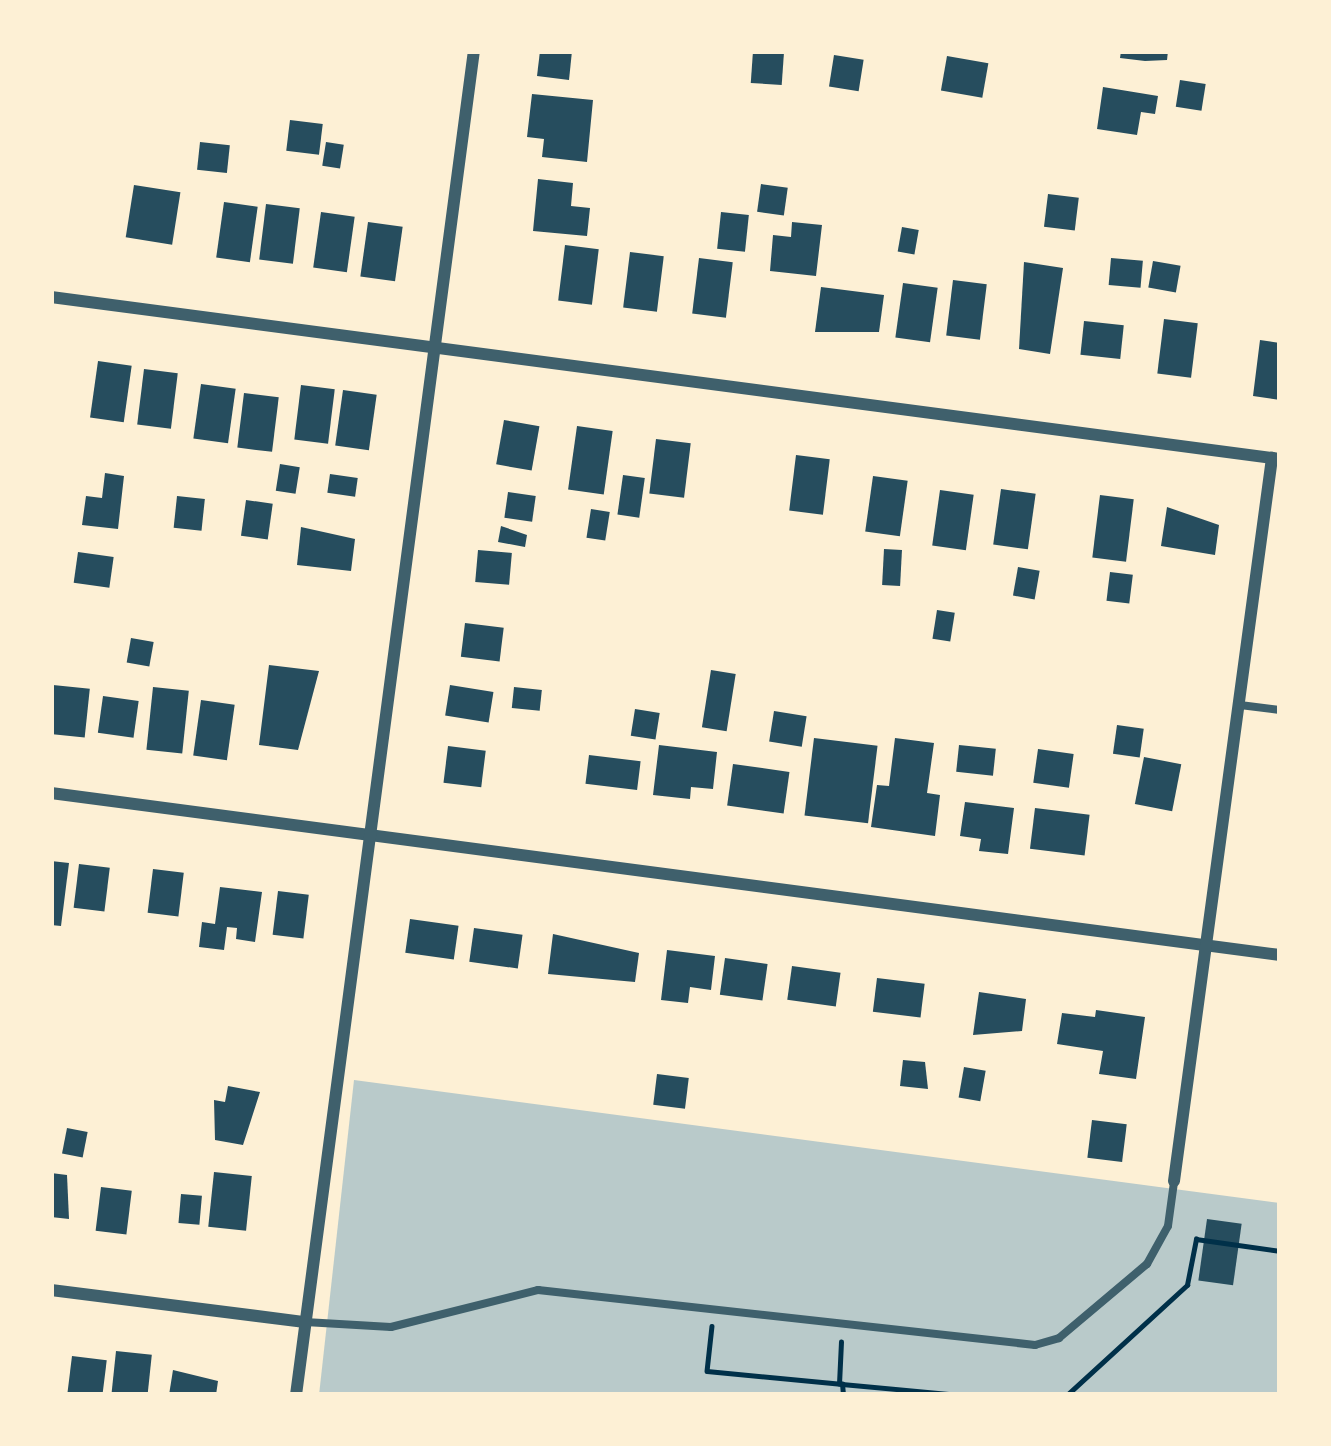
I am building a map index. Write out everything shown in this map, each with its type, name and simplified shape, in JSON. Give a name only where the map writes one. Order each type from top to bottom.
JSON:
[{"type":"street","points":[[296,1395],[474,51]]},
{"type":"street","points":[[51,297],[1276,459],[1174,1180]]},
{"type":"street","points":[[51,793],[1280,956]]},
{"type":"street","points":[[51,1290],[305,1322]]},
{"type":"lane","points":[[1239,705],[1280,710]]},
{"type":"lane","points":[[305,1322],[391,1327],[538,1290],[1035,1345],[1059,1338],[1147,1264],[1168,1226],[1174,1180]]},
{"type":"path","points":[[1067,1395],[1186,1285],[1196,1239],[1280,1251]]},
{"type":"path","points":[[714,1307],[707,1371],[961,1395]]},
{"type":"path","points":[[842,1322],[843,1395]]},
{"type":"shaded area","points":[[354,1080],[1280,1203],[1280,1395],[319,1395]]},
{"type":"building","points":[[540,51],[572,51],[569,80],[537,76]]},
{"type":"building","points":[[753,51],[784,53],[782,85],[751,83]]},
{"type":"building","points":[[1121,51],[1168,51],[1167,60],[1145,61],[1120,58]]},
{"type":"building","points":[[834,55],[864,60],[859,91],[829,87]]},
{"type":"building","points":[[947,56],[988,63],[982,98],[941,90]]},
{"type":"building","points":[[1180,80],[1206,84],[1201,111],[1176,107]]},
{"type":"building","points":[[1103,87],[1158,96],[1155,114],[1141,112],[1137,135],[1097,129]]},
{"type":"building","points":[[532,94],[593,100],[587,162],[542,157],[544,139],[527,137]]},
{"type":"building","points":[[290,120],[323,124],[319,155],[286,151]]},
{"type":"building","points":[[200,142],[230,145],[227,173],[197,170]]},
{"type":"building","points":[[326,142],[344,145],[340,169],[322,166]]},
{"type":"building","points":[[538,179],[573,183],[571,206],[590,208],[587,236],[533,231]]},
{"type":"building","points":[[761,184],[788,188],[784,215],[757,212]]},
{"type":"building","points":[[134,185],[180,192],[172,245],[126,237]]},
{"type":"building","points":[[1048,194],[1079,198],[1075,231],[1044,227]]},
{"type":"building","points":[[224,202],[258,207],[250,262],[216,257]]},
{"type":"building","points":[[266,204],[300,208],[293,264],[259,260]]},
{"type":"building","points":[[321,212],[355,217],[347,272],[313,267]]},
{"type":"building","points":[[721,212],[749,215],[745,252],[717,249]]},
{"type":"building","points":[[368,222],[403,227],[395,281],[360,276]]},
{"type":"building","points":[[792,222],[822,225],[816,276],[770,271],[773,235],[791,237]]},
{"type":"building","points":[[902,227],[919,230],[914,255],[898,252]]},
{"type":"building","points":[[565,245],[599,249],[592,305],[558,301]]},
{"type":"building","points":[[630,252],[664,256],[657,312],[623,308]]},
{"type":"building","points":[[699,258],[733,262],[726,318],[692,314]]},
{"type":"building","points":[[1111,258],[1143,261],[1141,288],[1109,285]]},
{"type":"building","points":[[1153,261],[1181,266],[1176,292],[1148,288]]},
{"type":"building","points":[[1024,262],[1063,268],[1050,354],[1019,349]]},
{"type":"building","points":[[953,280],[987,284],[980,340],[946,336]]},
{"type":"building","points":[[903,283],[938,288],[930,342],[895,337]]},
{"type":"building","points":[[821,287],[884,295],[879,332],[815,332]]},
{"type":"building","points":[[1164,319],[1198,323],[1191,378],[1157,374]]},
{"type":"building","points":[[1084,321],[1124,325],[1120,359],[1080,355]]},
{"type":"building","points":[[1260,340],[1280,343],[1280,400],[1253,396]]},
{"type":"building","points":[[98,361],[132,366],[124,422],[90,417]]},
{"type":"building","points":[[144,369],[178,373],[171,429],[137,425]]},
{"type":"building","points":[[201,384],[236,389],[228,443],[193,438]]},
{"type":"building","points":[[301,385],[335,389],[328,444],[294,440]]},
{"type":"building","points":[[343,390],[377,395],[369,450],[335,445]]},
{"type":"building","points":[[244,393],[279,397],[272,452],[237,448]]},
{"type":"building","points":[[504,420],[539,426],[532,471],[496,464]]},
{"type":"building","points":[[577,426],[613,431],[604,494],[568,489]]},
{"type":"building","points":[[656,439],[691,443],[684,498],[649,494]]},
{"type":"building","points":[[796,455],[830,459],[823,515],[789,511]]},
{"type":"building","points":[[280,464],[300,467],[296,494],[276,491]]},
{"type":"building","points":[[105,473],[124,476],[118,529],[82,525],[86,496],[102,498]]},
{"type":"building","points":[[330,474],[358,478],[355,497],[327,493]]},
{"type":"building","points":[[623,475],[645,478],[639,518],[617,515]]},
{"type":"building","points":[[873,476],[908,481],[900,536],[865,531]]},
{"type":"building","points":[[1001,489],[1036,494],[1028,549],[993,544]]},
{"type":"building","points":[[940,490],[974,495],[966,550],[932,545]]},
{"type":"building","points":[[508,492],[536,496],[532,522],[504,518]]},
{"type":"building","points":[[1100,495],[1134,499],[1126,562],[1092,558]]},
{"type":"building","points":[[177,496],[205,499],[202,531],[174,528]]},
{"type":"building","points":[[246,500],[273,504],[268,539],[241,536]]},
{"type":"building","points":[[1167,507],[1219,525],[1215,555],[1161,546]]},
{"type":"building","points":[[591,509],[610,512],[605,541],[586,538]]},
{"type":"building","points":[[501,526],[527,535],[525,547],[498,542]]},
{"type":"building","points":[[301,527],[355,539],[351,571],[297,565]]},
{"type":"building","points":[[884,549],[902,550],[900,586],[882,585]]},
{"type":"building","points":[[478,550],[512,553],[509,585],[475,582]]},
{"type":"building","points":[[78,552],[114,557],[109,588],[74,583]]},
{"type":"building","points":[[1018,567],[1040,571],[1035,599],[1013,596]]},
{"type":"building","points":[[1110,572],[1133,575],[1129,604],[1106,601]]},
{"type":"building","points":[[937,610],[955,613],[950,641],[932,639]]},
{"type":"building","points":[[465,623],[504,628],[500,661],[461,657]]},
{"type":"building","points":[[131,638],[154,642],[149,667],[127,663]]},
{"type":"building","points":[[269,665],[319,671],[298,750],[259,745]]},
{"type":"building","points":[[711,670],[736,674],[727,731],[702,727]]},
{"type":"building","points":[[53,685],[90,689],[85,738],[51,734]]},
{"type":"building","points":[[450,685],[493,692],[489,723],[445,716]]},
{"type":"building","points":[[153,687],[189,691],[182,753],[146,750]]},
{"type":"building","points":[[514,687],[542,690],[540,711],[512,708]]},
{"type":"building","points":[[103,696],[139,701],[134,738],[98,733]]},
{"type":"building","points":[[201,700],[235,705],[227,760],[193,755]]},
{"type":"building","points":[[635,709],[660,713],[655,740],[631,736]]},
{"type":"building","points":[[774,711],[807,716],[802,747],[769,742]]},
{"type":"building","points":[[1117,725],[1144,729],[1140,757],[1113,754]]},
{"type":"building","points":[[814,738],[878,746],[868,823],[804,815]]},
{"type":"building","points":[[895,738],[934,743],[927,793],[940,795],[935,836],[871,827],[877,785],[889,786]]},
{"type":"building","points":[[659,745],[717,752],[713,789],[691,787],[690,799],[653,795]]},
{"type":"building","points":[[959,745],[996,749],[993,776],[956,772]]},
{"type":"building","points":[[448,746],[486,751],[481,787],[443,783]]},
{"type":"building","points":[[1038,749],[1074,754],[1069,788],[1033,783]]},
{"type":"building","points":[[589,755],[641,761],[637,790],[585,784]]},
{"type":"building","points":[[1144,757],[1181,764],[1172,811],[1135,804]]},
{"type":"building","points":[[733,764],[789,772],[784,814],[727,806]]},
{"type":"building","points":[[965,802],[1014,808],[1008,854],[979,851],[981,839],[960,836]]},
{"type":"building","points":[[1035,808],[1090,815],[1085,855],[1030,849]]},
{"type":"building","points":[[51,861],[69,863],[61,926],[51,925]]},
{"type":"building","points":[[79,864],[110,868],[104,911],[74,908]]},
{"type":"building","points":[[153,869],[184,873],[178,916],[148,913]]},
{"type":"building","points":[[220,887],[262,892],[255,942],[236,939],[237,928],[227,927],[224,950],[199,947],[202,922],[215,924]]},
{"type":"building","points":[[278,891],[309,895],[303,938],[273,935]]},
{"type":"building","points":[[410,919],[459,926],[454,959],[405,953]]},
{"type":"building","points":[[474,928],[523,935],[518,968],[469,962]]},
{"type":"building","points":[[553,934],[639,953],[635,982],[548,974]]},
{"type":"building","points":[[667,950],[715,956],[711,990],[690,987],[688,1003],[661,1000]]},
{"type":"building","points":[[725,958],[768,964],[762,1001],[720,995]]},
{"type":"building","points":[[792,966],[841,973],[836,1006],[787,1000]]},
{"type":"building","points":[[877,978],[925,984],[920,1018],[873,1012]]},
{"type":"building","points":[[979,992],[1026,999],[1022,1031],[973,1035]]},
{"type":"building","points":[[1096,1010],[1145,1017],[1136,1079],[1099,1074],[1103,1051],[1057,1044],[1062,1013],[1095,1017]]},
{"type":"building","points":[[903,1060],[925,1062],[928,1089],[900,1086]]},
{"type":"building","points":[[964,1067],[986,1071],[980,1101],[959,1098]]},
{"type":"building","points":[[657,1074],[689,1078],[685,1109],[653,1105]]},
{"type":"building","points":[[228,1086],[260,1092],[243,1145],[215,1140],[214,1100],[225,1102]]},
{"type":"building","points":[[1092,1120],[1127,1124],[1122,1162],[1087,1158]]},
{"type":"building","points":[[67,1128],[88,1132],[83,1158],[62,1154]]},
{"type":"building","points":[[214,1172],[252,1176],[246,1231],[208,1227]]},
{"type":"building","points":[[51,1173],[67,1175],[69,1219],[51,1217]]},
{"type":"building","points":[[101,1187],[132,1191],[126,1234],[96,1231]]},
{"type":"building","points":[[181,1194],[202,1196],[199,1225],[178,1223]]},
{"type":"building","points":[[1207,1219],[1242,1224],[1233,1285],[1198,1280]]},
{"type":"building","points":[[116,1351],[152,1355],[148,1395],[111,1395]]},
{"type":"building","points":[[72,1356],[107,1360],[102,1395],[67,1395]]},
{"type":"building","points":[[173,1370],[218,1381],[216,1395],[169,1395]]}]
